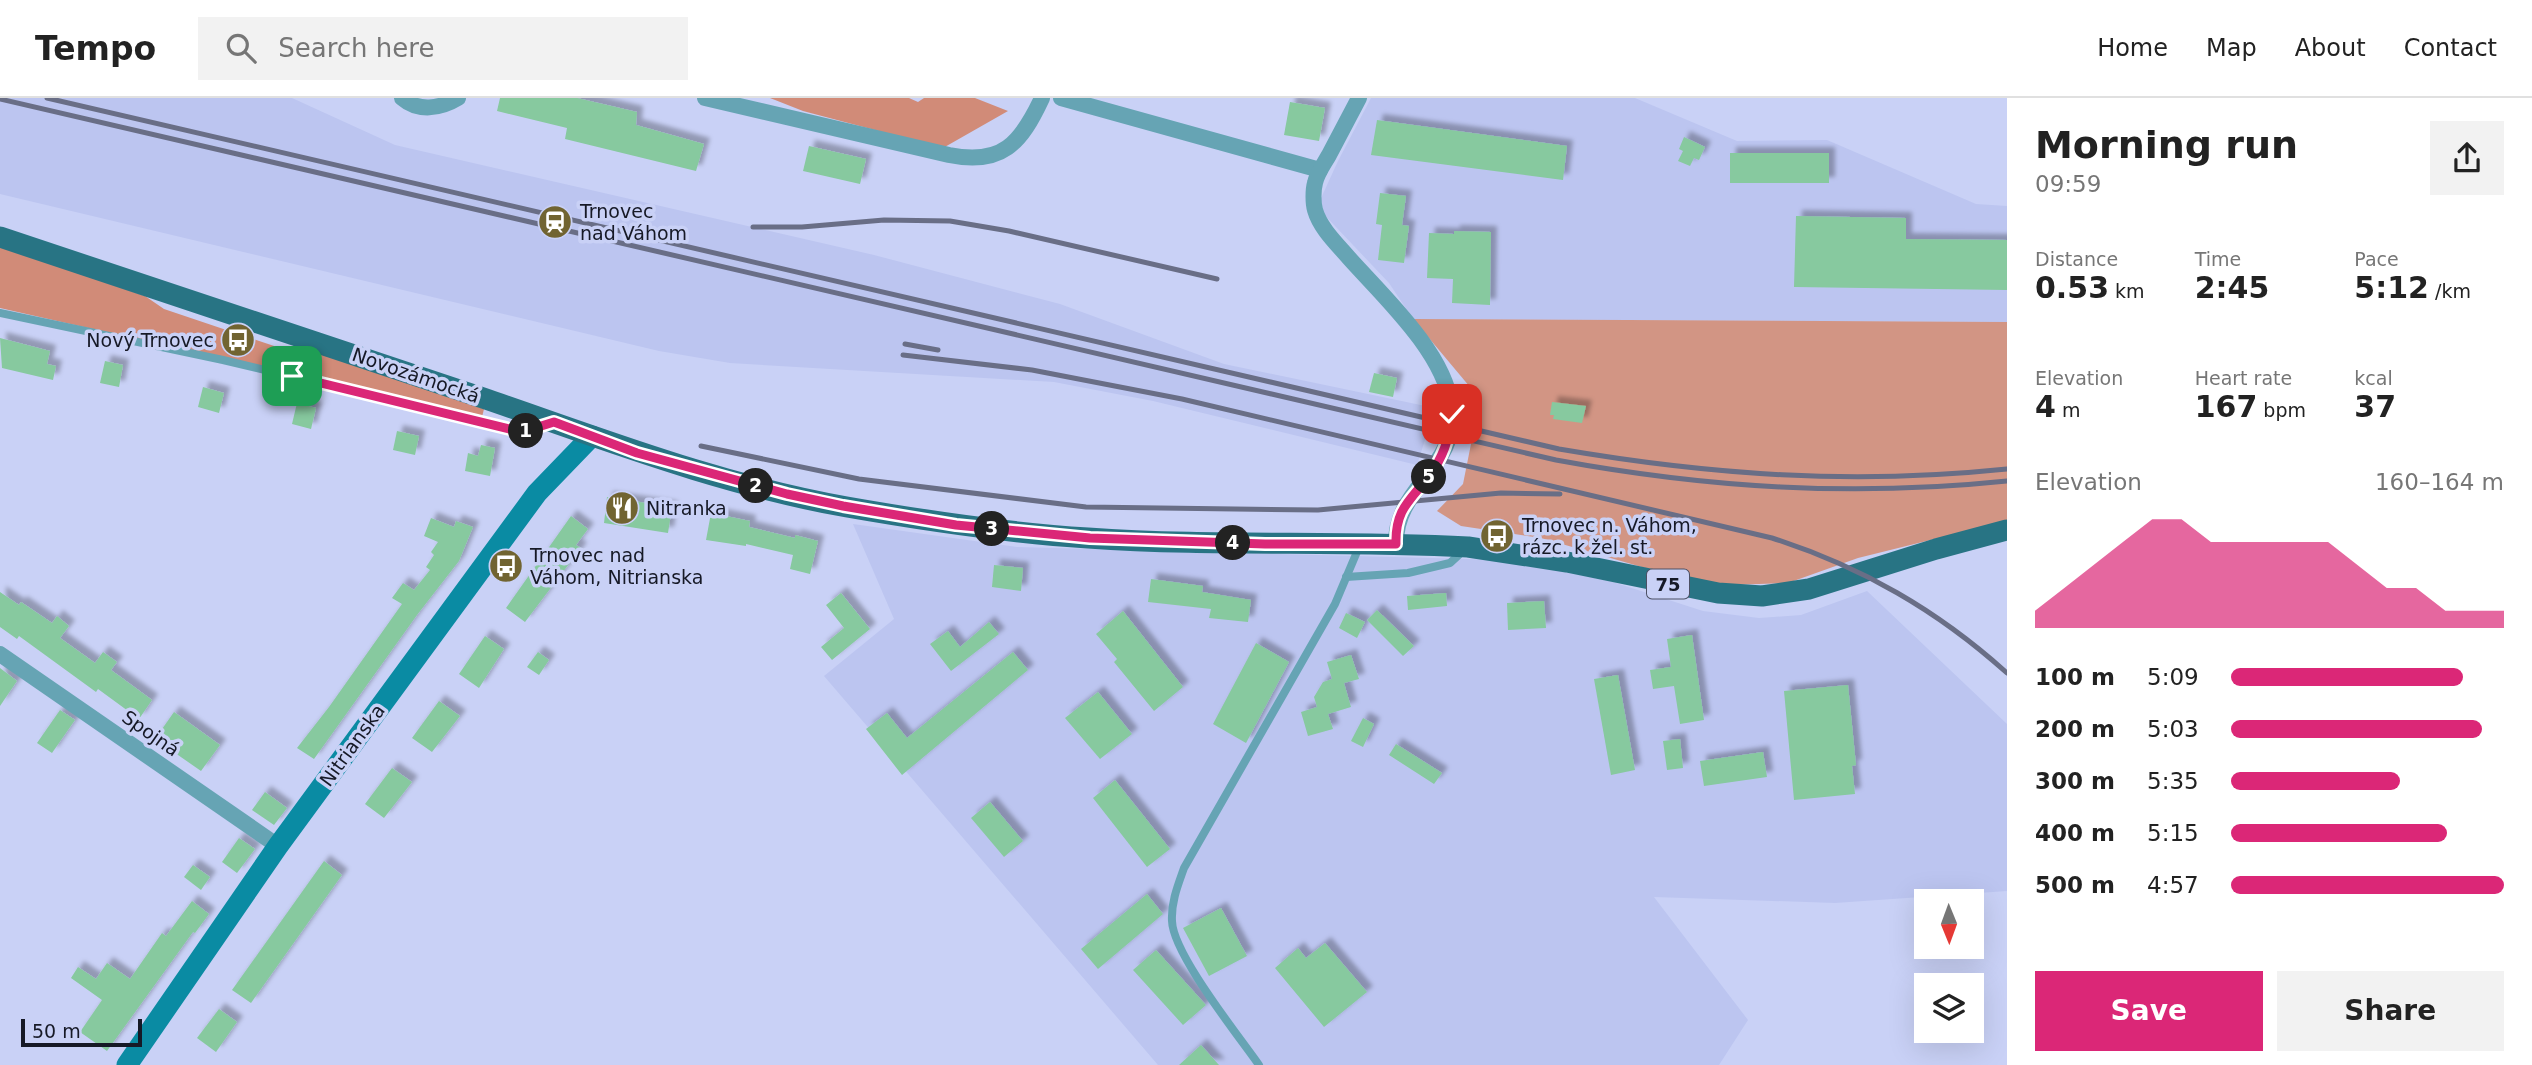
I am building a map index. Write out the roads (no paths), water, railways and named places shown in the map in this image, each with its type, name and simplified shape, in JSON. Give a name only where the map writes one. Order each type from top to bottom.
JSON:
[{"type":"main road","name":"Novozámocká","points":[[0,237],[593,436]]},
{"type":"main road","name":"75","points":[[593,436],[661,460],[787,494],[956,525],[1090,538],[1468,547],[1530,555],[1717,593],[1762,596],[1809,589],[2007,530]]},
{"type":"main road","name":"Nitrianska","points":[[127,1065],[278,846],[537,493],[593,436]]},
{"type":"street","points":[[402,98],[405,102],[426,109],[449,104],[458,98]]},
{"type":"street","points":[[705,98],[963,158],[979,159],[995,156],[1020,138],[1030,124],[1041,98]]},
{"type":"street","points":[[753,98],[817,125]]},
{"type":"street","points":[[1061,98],[1320,170]]},
{"type":"street","points":[[1359,98],[1314,185],[1315,209],[1323,226],[1423,345],[1440,371],[1451,404],[1451,425],[1446,447],[1429,477],[1415,490],[1401,513],[1396,526],[1396,544]]},
{"type":"street","name":"Spojná","points":[[0,654],[278,846]]},
{"type":"lane","points":[[0,313],[223,360],[522,432],[554,422]]},
{"type":"lane","points":[[1259,1065],[1206,991],[1179,945],[1171,923],[1172,902],[1184,868],[1335,604],[1360,544]]},
{"type":"lane","points":[[1346,577],[1408,573],[1443,565],[1451,563],[1468,547]]},
{"type":"railway","points":[[47,98],[1559,449],[1671,465],[1782,475],[1893,476],[2007,469]]},
{"type":"railway","points":[[0,99],[1556,460],[1669,477],[1781,487],[1893,488],[2007,481]]},
{"type":"railway","points":[[753,227],[802,227],[884,220],[950,221],[1009,231],[1217,279]]},
{"type":"railway","points":[[905,344],[938,350]]},
{"type":"railway","points":[[903,355],[1032,370],[1182,399],[1772,538],[1837,562],[1897,593],[1953,629],[2007,673]]},
{"type":"railway","points":[[701,446],[859,479],[1086,507],[1318,510],[1501,493],[1560,494]]},
{"type":"place","name":"Trnovec nad Váhom","points":[[555,222]]},
{"type":"place","name":"Nový Trnovec","points":[[238,340]]},
{"type":"place","name":"Nitranka","points":[[622,508]]},
{"type":"place","name":"Trnovec n. Váhom, rázc. k žel. st.","points":[[1497,536]]},
{"type":"place","name":"Trnovec nad Váhom, Nitrianska","points":[[506,566]]}]
